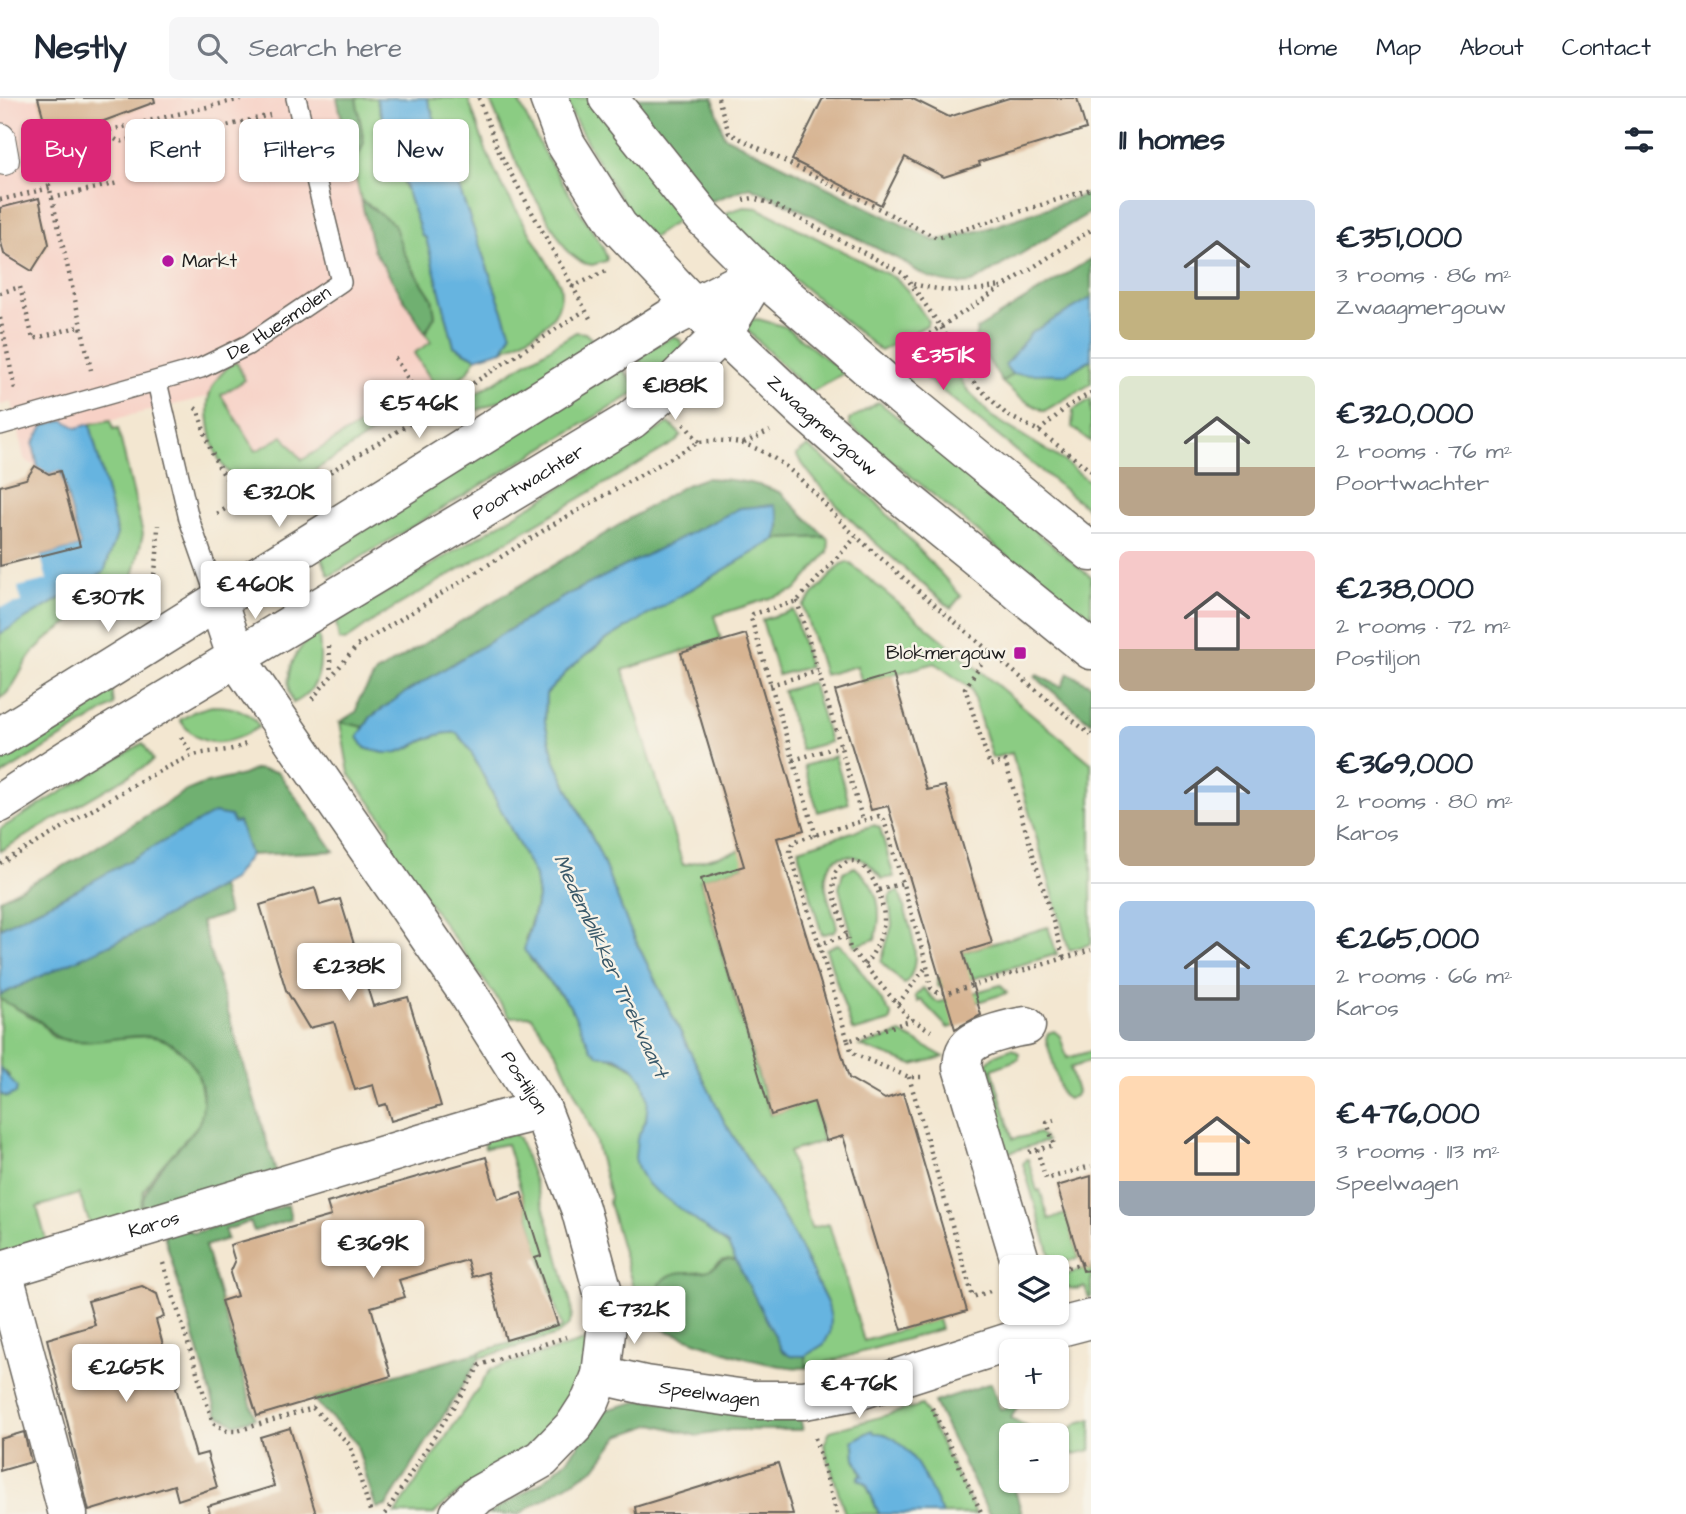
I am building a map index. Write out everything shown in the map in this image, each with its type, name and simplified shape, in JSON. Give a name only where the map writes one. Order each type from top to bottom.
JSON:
[{"type":"street","name":"Zwaagmergouw","points":[[549,98],[566,144],[618,226],[695,307],[806,412],[904,498],[1091,650]]},
{"type":"street","points":[[608,98],[704,218],[759,273],[902,397],[1091,552]]},
{"type":"street","points":[[0,737],[639,338],[759,273]]},
{"type":"street","name":"Poortwachter","points":[[0,803],[71,757],[631,420],[723,333],[759,273]]},
{"type":"street","name":"Postiljon","points":[[218,602],[237,659],[469,995],[542,1110],[580,1208],[606,1303],[607,1324],[601,1375],[575,1425],[542,1459],[478,1495],[458,1514]]},
{"type":"street","points":[[1006,1255],[991,1163],[964,1059],[976,1041],[1026,1026]]},
{"type":"street","name":"Karos","points":[[68,1514],[7,1286],[9,1268],[497,1121],[542,1110]]},
{"type":"street","name":"Speelwagen","points":[[1069,1320],[1091,1319]]},
{"type":"street","name":"Speelwagen","points":[[601,1375],[645,1385],[752,1400],[804,1400],[860,1390],[916,1372],[1031,1325]]},
{"type":"lane","name":"De Huesmolen","points":[[0,425],[201,368],[248,345],[341,282],[297,103]]},
{"type":"lane","points":[[157,382],[189,519],[218,602]]},
{"type":"path","points":[[111,129],[245,98]]},
{"type":"path","points":[[244,497],[278,501],[429,412],[584,311],[498,150],[479,98]]},
{"type":"path","points":[[718,98],[729,133],[937,238],[1091,189]]},
{"type":"path","points":[[225,125],[297,103]]},
{"type":"path","points":[[49,182],[98,398]]},
{"type":"path","points":[[52,198],[118,183]]},
{"type":"path","points":[[28,193],[50,188]]},
{"type":"path","points":[[736,201],[752,198],[772,204],[904,274],[941,327],[975,384],[1007,415],[1039,431],[1091,471]]},
{"type":"path","points":[[906,349],[1091,230]]},
{"type":"path","points":[[572,287],[610,270]]},
{"type":"path","points":[[913,284],[946,292],[976,291],[1004,285]]},
{"type":"path","points":[[0,293],[20,287],[33,338],[81,326]]},
{"type":"path","points":[[0,318],[21,419]]},
{"type":"path","points":[[395,358],[429,412]]},
{"type":"path","points":[[1039,431],[1069,406],[1091,393]]},
{"type":"path","points":[[685,425],[699,442]]},
{"type":"path","points":[[304,706],[357,646],[554,524],[699,442],[724,439],[744,443],[786,467],[856,537],[989,652],[1091,735]]},
{"type":"path","points":[[816,835],[751,618],[753,614],[797,601],[856,537]]},
{"type":"path","points":[[797,601],[863,821]]},
{"type":"path","points":[[989,652],[965,688],[990,766],[1005,761],[1064,958]]},
{"type":"path","points":[[770,685],[818,671]]},
{"type":"path","points":[[0,863],[37,844],[100,803],[192,755],[239,748],[251,740]]},
{"type":"path","points":[[793,760],[841,747]]},
{"type":"path","points":[[865,965],[875,950],[884,915],[879,890],[871,874],[860,864],[846,863],[837,869],[833,891],[850,948],[898,1004],[914,1020],[964,1059],[924,1077],[909,1077],[856,1055],[851,1050],[790,848],[795,842],[882,817],[928,966],[931,988],[938,993],[948,993],[1091,950]]},
{"type":"path","points":[[879,890],[903,883]]},
{"type":"path","points":[[819,944],[847,936]]},
{"type":"path","points":[[898,1004],[928,966]]},
{"type":"path","points":[[848,1041],[914,1020]]},
{"type":"path","points":[[909,1077],[973,1297],[999,1284]]},
{"type":"path","points":[[991,1163],[1054,1145],[1047,1122],[1054,1120]]},
{"type":"path","points":[[1037,1150],[1046,1179],[1091,1166]]},
{"type":"path","points":[[152,1224],[213,1423],[227,1431],[237,1431],[313,1408],[350,1446],[372,1514]]},
{"type":"path","points":[[1069,1267],[1091,1261]]},
{"type":"path","points":[[385,1514],[480,1365],[607,1324]]},
{"type":"path","points":[[916,1372],[982,1514]]},
{"type":"path","points":[[804,1400],[837,1514]]},
{"type":"shaded area","points":[[0,98],[376,98],[383,119],[373,119],[373,182],[402,182],[454,346],[476,358],[468,372],[300,480],[253,471],[215,395],[77,428],[38,468],[24,459],[12,402],[0,405]]},
{"type":"green space","points":[[337,98],[356,98],[364,143],[359,154],[359,119],[342,119]]},
{"type":"green space","points":[[356,98],[376,98],[382,119],[373,119],[373,182],[403,182],[426,238],[454,346],[476,358],[468,372],[439,392],[414,353],[431,342],[425,333],[435,316],[432,298],[374,208],[361,200],[357,182],[359,182],[359,153],[364,142]]},
{"type":"green space","points":[[427,98],[468,98],[500,182],[560,284],[561,297],[552,318],[535,333],[503,350],[511,334],[457,182],[469,182],[469,119],[434,119]]},
{"type":"green space","points":[[489,98],[517,98],[543,151],[603,248],[606,261],[592,265],[583,263],[567,251],[522,176]]},
{"type":"green space","points":[[564,98],[593,98],[685,216],[649,240],[604,171]]},
{"type":"green space","points":[[623,98],[713,98],[724,136],[935,241],[986,229],[1091,193],[1091,212],[972,283],[945,282],[927,276],[803,211],[750,187],[709,202]]},
{"type":"green space","points":[[361,200],[394,224],[403,250],[432,298],[435,316],[425,333],[373,249]]},
{"type":"green space","points":[[744,207],[758,208],[897,279],[928,321],[927,325],[881,351],[760,251],[724,217],[728,212]]},
{"type":"green space","points":[[1091,259],[1091,298],[1031,333],[1006,365],[1012,374],[1002,382],[975,339],[977,329]]},
{"type":"green space","points":[[758,319],[786,327],[844,373],[810,393],[743,326],[750,320]]},
{"type":"green space","points":[[576,332],[585,333],[595,342],[563,369],[526,390],[447,422],[443,414]]},
{"type":"green space","points":[[674,336],[680,341],[681,352],[656,380],[635,356]]},
{"type":"green space","points":[[1091,359],[1091,384],[1044,411],[1020,398],[1002,382],[1012,374],[1066,374]]},
{"type":"green space","points":[[950,361],[966,388],[991,416],[1064,461],[1091,483],[1091,511],[925,377]]},
{"type":"green space","points":[[233,363],[237,363],[245,380],[221,395],[256,451],[283,436],[302,460],[409,394],[414,406],[300,480],[269,488],[255,487],[242,483],[223,465],[211,435],[209,395],[217,379]]},
{"type":"green space","points":[[621,367],[638,391],[330,576],[328,574],[321,556]]},
{"type":"green space","points":[[1091,399],[1091,442],[1072,427],[1073,410]]},
{"type":"green space","points":[[879,402],[1091,577],[1091,620],[1049,591],[849,425],[849,420]]},
{"type":"green space","points":[[111,420],[113,429],[118,428],[143,534],[132,581],[126,588],[67,624],[45,641],[30,656],[11,688],[0,699],[0,634],[104,572],[117,534],[90,424]]},
{"type":"green space","points":[[669,423],[681,435],[677,441],[380,616],[345,641],[339,640],[336,622]]},
{"type":"green space","points":[[808,446],[876,502],[961,596],[951,608],[868,536],[830,498],[796,455]]},
{"type":"green space","points":[[705,478],[744,482],[781,493],[826,537],[776,539],[780,527],[567,595],[403,694],[371,717],[364,727],[340,722],[357,711],[358,701],[376,673],[652,505],[686,485]]},
{"type":"green space","points":[[826,537],[829,541],[828,552],[796,590],[714,616],[721,639],[623,670],[683,865],[749,848],[753,863],[700,880],[770,1115],[814,1101],[823,1141],[789,1152],[811,1228],[829,1224],[864,1341],[938,1319],[941,1329],[807,1368],[805,1356],[824,1344],[828,1305],[794,1235],[724,1121],[629,927],[599,852],[555,762],[545,722],[546,694],[571,667],[604,641],[776,539]]},
{"type":"green space","points":[[847,562],[1091,763],[1091,944],[1069,950],[1012,753],[992,758],[971,689],[935,663],[862,683],[857,666],[824,675],[803,606],[841,564]]},
{"type":"green space","points":[[793,610],[809,667],[778,675],[762,620]]},
{"type":"green space","points":[[316,634],[319,636],[320,646],[318,675],[310,691],[293,703],[288,684],[292,664],[301,647]]},
{"type":"green space","points":[[1068,673],[1091,685],[1091,723],[1035,677],[1037,675],[1061,687]]},
{"type":"green space","points":[[812,682],[830,742],[801,750],[783,691]]},
{"type":"green space","points":[[112,687],[114,705],[0,776],[0,755]]},
{"type":"green space","points":[[212,706],[239,710],[251,717],[259,727],[237,738],[216,742],[197,737],[180,720],[195,711]]},
{"type":"green space","points":[[340,722],[364,727],[358,737],[365,748],[377,751],[398,752],[434,736],[449,733],[457,733],[470,750],[535,876],[538,898],[525,940],[530,959],[570,1006],[598,1055],[622,1061],[639,1075],[644,1084],[648,1094],[648,1106],[645,1124],[637,1139],[648,1184],[728,1245],[738,1261],[723,1260],[708,1271],[676,1273],[652,1318],[656,1327],[643,1322],[609,1203],[610,1196],[594,1135],[558,1055],[531,1016],[510,1017],[388,845],[390,829],[349,773]]},
{"type":"green space","points":[[143,743],[153,760],[149,764],[0,851],[0,829]]},
{"type":"green space","points":[[835,756],[849,803],[818,812],[804,766]]},
{"type":"green space","points":[[256,769],[278,772],[334,851],[250,855],[239,822],[73,892],[0,928],[0,899],[81,857],[184,792]]},
{"type":"green space","points":[[874,825],[880,828],[894,877],[882,879],[873,868],[854,857],[836,859],[826,875],[826,889],[837,927],[835,931],[822,935],[799,849]]},
{"type":"green space","points":[[855,867],[874,891],[879,919],[875,939],[855,946],[839,888],[843,872]]},
{"type":"green space","points":[[221,886],[228,914],[201,922],[276,1172],[139,1216],[154,1177],[193,1132],[201,1118],[202,1092],[194,1067],[180,1050],[166,1041],[151,1037],[86,1041],[59,1038],[37,1019],[0,999],[0,995],[131,934]]},
{"type":"green space","points":[[899,891],[915,952],[911,975],[904,984],[881,962],[892,925],[889,897]]},
{"type":"green space","points":[[1048,927],[1057,954],[942,988],[938,986],[938,978],[968,969],[963,952]]},
{"type":"green space","points":[[838,944],[846,950],[891,1014],[891,1021],[852,1030],[826,949]]},
{"type":"green space","points":[[1001,985],[1007,993],[958,1008],[962,1024],[948,1028],[921,1000],[918,1002],[915,996],[923,988],[940,1002]]},
{"type":"green space","points":[[0,999],[41,1023],[53,1037],[69,1041],[151,1036],[165,1038],[184,1051],[198,1074],[204,1104],[200,1123],[155,1173],[144,1190],[138,1214],[92,1230],[79,1194],[37,1207],[47,1243],[0,1256],[0,1094],[7,1097],[9,1075],[0,1068]]},
{"type":"green space","points":[[1054,1031],[1060,1036],[1067,1058],[1091,1051],[1091,1061],[1070,1068],[1077,1092],[1068,1099],[1062,1095],[1046,1039],[1048,1033]]},
{"type":"green space","points":[[901,1033],[944,1057],[913,1065],[860,1046]]},
{"type":"green space","points":[[1012,1049],[1019,1053],[1019,1059],[992,1069],[1013,1139],[1039,1133],[1047,1141],[1007,1153],[983,1073],[993,1057]]},
{"type":"green space","points":[[514,1134],[519,1138],[544,1210],[572,1315],[569,1325],[557,1335],[480,1358],[480,1352],[562,1328],[507,1144],[485,1148],[483,1140]]},
{"type":"green space","points":[[1028,1159],[1049,1219],[1066,1214],[1079,1258],[1069,1261],[1069,1255],[1050,1255],[1023,1164]]},
{"type":"green space","points":[[288,1205],[291,1219],[254,1231],[250,1222],[225,1230],[227,1239],[205,1246],[255,1418],[235,1424],[217,1414],[164,1235],[184,1228],[194,1233]]},
{"type":"green space","points":[[729,1259],[738,1261],[782,1350],[790,1356],[805,1356],[807,1368],[768,1364],[730,1354],[656,1327],[652,1312],[654,1295],[663,1281],[677,1273],[709,1270]]},
{"type":"green space","points":[[1091,1266],[1091,1297],[1089,1298],[1085,1287],[1069,1288],[1069,1274]]},
{"type":"green space","points":[[588,1340],[583,1372],[572,1398],[557,1419],[539,1437],[475,1481],[434,1514],[395,1514],[491,1369]]},
{"type":"green space","points":[[480,1352],[480,1358],[386,1506],[376,1508],[356,1443],[312,1398]]},
{"type":"green space","points":[[991,1383],[999,1409],[1016,1409],[1011,1418],[1020,1423],[999,1423],[999,1493],[1016,1493],[1022,1514],[989,1514],[934,1402]]},
{"type":"green space","points":[[645,1400],[800,1417],[803,1430],[730,1430],[697,1436],[654,1424],[619,1436],[595,1468],[519,1514],[488,1514],[542,1482],[567,1460],[605,1410]]},
{"type":"green space","points":[[922,1405],[976,1514],[942,1514],[923,1476],[885,1434],[876,1434],[854,1445],[855,1458],[879,1514],[845,1514],[824,1445],[830,1431]]},
{"type":"green space","points":[[1091,1419],[1091,1450],[1069,1453],[1069,1430],[1078,1423]]},
{"type":"water","points":[[376,98],[427,98],[434,119],[383,119]]},
{"type":"water","points":[[404,182],[457,182],[511,334],[503,350],[476,358],[454,346],[426,238],[422,236]]},
{"type":"water","points":[[1091,298],[1091,359],[1066,374],[1012,374],[1005,365],[1031,333]]},
{"type":"water","points":[[64,420],[77,428],[90,424],[117,534],[104,572],[0,634],[0,566],[80,546],[61,471],[49,474],[38,468],[33,444],[44,425]]},
{"type":"water","name":"Medemblikker Trekvaart","points":[[774,505],[779,522],[776,539],[604,641],[571,667],[546,694],[545,722],[555,762],[599,852],[629,927],[724,1121],[794,1235],[828,1305],[830,1333],[824,1344],[805,1356],[790,1356],[782,1350],[728,1245],[647,1184],[638,1169],[635,1158],[637,1139],[646,1120],[648,1099],[643,1081],[633,1067],[615,1057],[598,1055],[591,1049],[570,1006],[524,950],[538,898],[535,876],[470,750],[457,733],[434,736],[390,753],[365,748],[358,737],[371,717],[403,694],[567,595],[740,508]]},
{"type":"water","points":[[214,813],[230,816],[234,823],[239,822],[250,855],[232,880],[131,935],[0,995],[0,928],[73,892]]},
{"type":"water","points":[[0,1068],[17,1087],[16,1093],[7,1097],[0,1094]]},
{"type":"water","points":[[872,1430],[897,1441],[907,1451],[924,1477],[942,1514],[879,1514],[866,1483],[858,1479],[860,1475],[863,1476],[855,1458],[852,1441]]},
{"type":"pier","points":[[41,556],[47,580],[18,587],[21,602],[0,607],[0,566]]},
{"type":"building","points":[[38,98],[154,98],[155,102],[109,119],[44,119]]},
{"type":"building","points":[[823,98],[911,98],[949,117],[1009,98],[1077,98],[1086,129],[979,162],[980,165],[944,177],[905,157],[881,205],[792,160]]},
{"type":"building","points":[[39,198],[49,244],[32,271],[4,254],[0,238],[0,208]]},
{"type":"building","points":[[35,466],[49,474],[60,471],[80,546],[0,566],[0,486],[26,479]]},
{"type":"building","points":[[746,634],[804,830],[777,838],[849,1078],[885,1099],[903,1093],[967,1311],[902,1330],[843,1136],[826,1141],[814,1102],[771,1115],[701,879],[744,866],[681,653]]},
{"type":"building","points":[[893,674],[927,790],[945,786],[992,943],[963,952],[981,1015],[955,1029],[888,806],[871,810],[835,691]]},
{"type":"building","points":[[315,888],[320,905],[340,899],[373,1006],[408,997],[441,1106],[391,1121],[386,1104],[379,1106],[373,1085],[355,1090],[334,1022],[309,1028],[286,990],[260,905]]},
{"type":"building","points":[[486,1157],[498,1199],[521,1192],[541,1256],[535,1258],[558,1325],[506,1340],[488,1272],[472,1277],[467,1260],[399,1280],[405,1297],[371,1307],[391,1376],[257,1416],[221,1301],[237,1296],[230,1273],[235,1262],[230,1245],[331,1216],[327,1203]]},
{"type":"building","points":[[1091,1176],[1091,1270],[1083,1271],[1057,1186]]},
{"type":"building","points":[[142,1286],[157,1294],[164,1317],[156,1320],[169,1366],[174,1368],[179,1383],[176,1388],[196,1456],[207,1453],[217,1487],[178,1500],[174,1485],[89,1511],[47,1339],[95,1325],[88,1301]]},
{"type":"building","points":[[290,1428],[316,1514],[210,1514],[208,1506],[274,1486],[260,1437]]},
{"type":"building","points":[[24,1432],[31,1462],[0,1471],[0,1439]]},
{"type":"building","points":[[778,1463],[793,1514],[636,1514],[635,1507]]},
{"type":"place","name":"Markt","points":[[168,261]]},
{"type":"place","name":"Blokmergouw","points":[[1020,653]]}]
